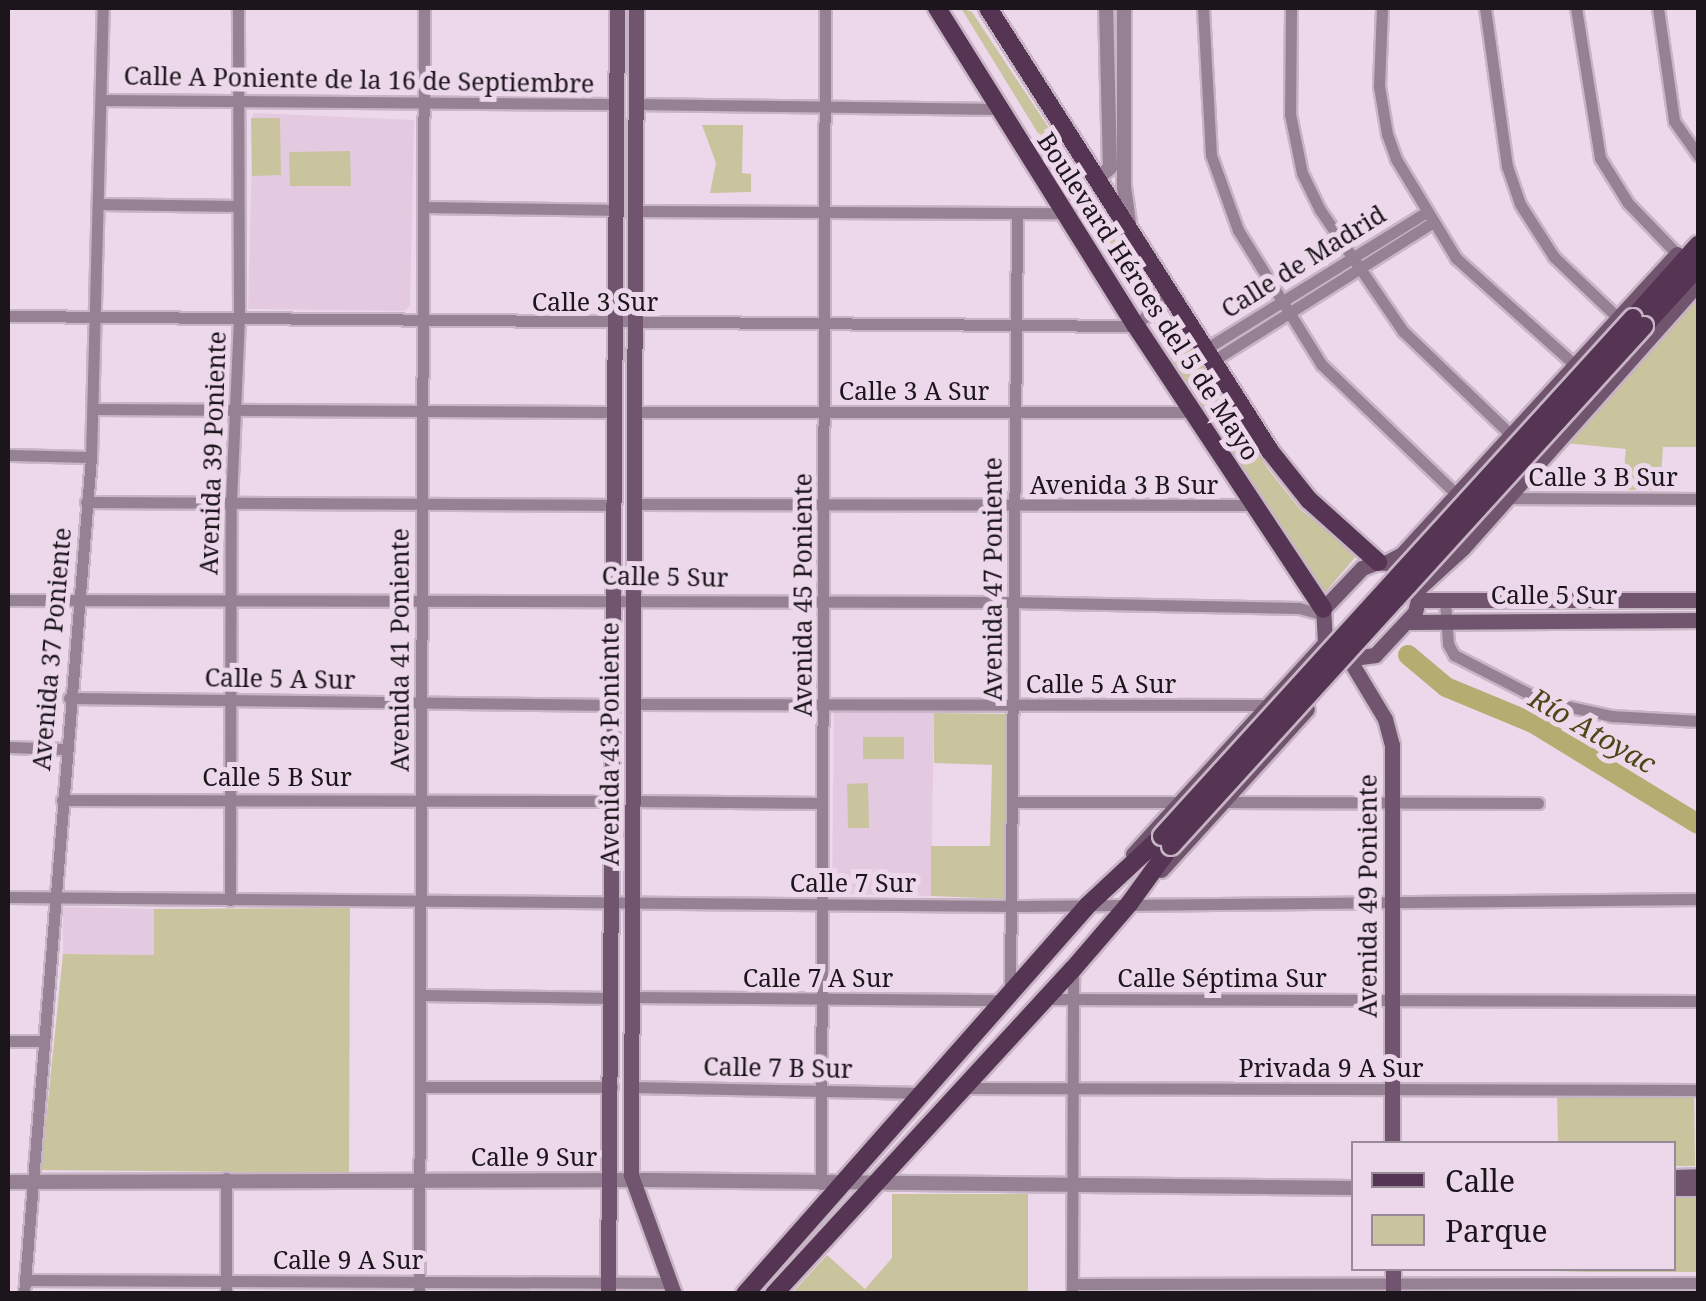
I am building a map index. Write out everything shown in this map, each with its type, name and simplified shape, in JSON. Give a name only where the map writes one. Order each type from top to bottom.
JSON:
[{"type":"main road","name":"Avenida 43 Poniente","points":[[608,1288],[616,8]]},
{"type":"main road","name":"Avenida 43 Poniente","points":[[636,8],[632,1181],[672,1288]]},
{"type":"main road","name":"Boulevard Héroes del 5 de Mayo","points":[[937,8],[1136,326],[1322,612]]},
{"type":"main road","name":"Boulevard Héroes del 5 de Mayo","points":[[988,8],[1208,356],[1296,486],[1383,562]]},
{"type":"main road","points":[[1088,905],[1166,841],[1632,321],[1698,231]]},
{"type":"main road","points":[[1677,263],[1698,245]]},
{"type":"main road","points":[[1348,659],[1326,643],[1322,612],[1356,574],[1402,554],[1576,366],[1698,267]]},
{"type":"main road","points":[[774,1294],[1046,999],[1348,659],[1375,655],[1409,622],[1418,595],[1698,284]]},
{"type":"main road","points":[[1383,562],[1405,570],[1418,595]]},
{"type":"main road","name":"Calle 5 Sur","points":[[1418,595],[1445,610],[1698,620]]},
{"type":"main road","name":"Calle 5 Sur","points":[[1409,622],[1445,610],[1698,600]]},
{"type":"main road","points":[[744,1294],[1178,802],[1326,643]]},
{"type":"main road","name":"Avenida 49 Poniente","points":[[1348,659],[1390,731],[1392,1141]]},
{"type":"main road","points":[[1130,904],[1166,841]]},
{"type":"street","name":"Avenida 37 Poniente","points":[[25,1287],[93,409],[102,8]]},
{"type":"street","name":"Avenida 39 Poniente","points":[[230,900],[238,8]]},
{"type":"street","name":"Avenida 41 Poniente","points":[[419,1288],[424,8]]},
{"type":"street","name":"Avenida 45 Poniente","points":[[820,1184],[827,324],[825,8]]},
{"type":"street","points":[[1098,178],[1110,168],[1106,8]]},
{"type":"street","points":[[1124,8],[1124,187],[1130,230]]},
{"type":"street","points":[[1203,8],[1211,155],[1238,230],[1279,303],[1339,385],[1458,495]]},
{"type":"street","points":[[1291,8],[1290,114],[1294,144],[1320,210],[1354,264],[1424,354],[1511,434]]},
{"type":"street","points":[[1382,8],[1379,86],[1386,134],[1430,217],[1470,272],[1576,366]]},
{"type":"street","points":[[1484,8],[1507,166],[1520,204],[1554,257],[1632,321]]},
{"type":"street","points":[[1576,8],[1600,158],[1628,203],[1677,263]]},
{"type":"street","points":[[1658,8],[1669,103],[1682,136],[1698,155]]},
{"type":"street","name":"Calle A Poniente de la 16 de Septiembre","points":[[102,100],[616,104]]},
{"type":"street","points":[[635,104],[1000,109]]},
{"type":"street","points":[[100,204],[237,206]]},
{"type":"street","points":[[424,206],[614,210]]},
{"type":"street","points":[[636,211],[1017,216],[1066,213]]},
{"type":"street","name":"Avenida 47 Poniente","points":[[1006,995],[1014,906],[1012,602],[1017,216]]},
{"type":"street","name":"Calle de Madrid","points":[[1208,356],[1279,303],[1354,264],[1430,217]]},
{"type":"street","name":"Calle de Madrid","points":[[1208,356],[1287,314],[1354,264]]},
{"type":"street","points":[[1136,326],[1168,293]]},
{"type":"street","name":"Calle 3 Sur","points":[[8,316],[1136,326]]},
{"type":"street","points":[[93,409],[615,412]]},
{"type":"street","name":"Calle 3 A Sur","points":[[635,412],[1193,412]]},
{"type":"street","points":[[8,455],[90,456]]},
{"type":"street","name":"Calle 3 B Sur","points":[[1507,498],[1698,498]]},
{"type":"street","points":[[86,502],[422,500],[614,505]]},
{"type":"street","name":"Avenida 3 B Sur","points":[[634,504],[1253,505]]},
{"type":"street","name":"Calle 5 Sur","points":[[8,600],[1012,602],[1299,608],[1322,612]]},
{"type":"street","points":[[1445,610],[1448,644],[1454,655],[1543,701],[1612,716],[1698,720]]},
{"type":"street","name":"Calle 5 A Sur","points":[[69,698],[611,704]]},
{"type":"street","name":"Calle 5 A Sur","points":[[634,704],[1267,705]]},
{"type":"street","points":[[8,747],[65,749]]},
{"type":"street","name":"Calle 5 B Sur","points":[[62,800],[612,801]]},
{"type":"street","points":[[634,801],[822,803]]},
{"type":"street","points":[[1014,802],[1178,802]]},
{"type":"street","points":[[1224,802],[1538,802]]},
{"type":"street","name":"Calle 7 Sur","points":[[8,897],[1014,906],[1698,900]]},
{"type":"street","points":[[1073,969],[1068,1183],[1072,1289],[1393,1282],[1698,1283]]},
{"type":"street","points":[[421,995],[612,998]]},
{"type":"street","name":"Calle 7 A Sur","points":[[633,997],[824,1000],[1006,995]]},
{"type":"street","name":"Calle Séptima Sur","points":[[1046,999],[1698,1001]]},
{"type":"street","points":[[8,1041],[44,1041]]},
{"type":"street","points":[[422,1087],[612,1087]]},
{"type":"street","name":"Calle 7 B Sur","points":[[632,1087],[924,1093]]},
{"type":"street","name":"Privada 9 A Sur","points":[[964,1088],[1698,1090]]},
{"type":"street","points":[[226,1178],[226,1287]]},
{"type":"street","name":"Calle 9 Sur","points":[[8,1182],[226,1178],[875,1184],[1351,1179]]},
{"type":"street","name":"Calle 9 Sur","points":[[1068,1183],[1351,1188]]},
{"type":"street","name":"Calle 9 A Sur","points":[[25,1287],[672,1288]]},
{"type":"shaded area","points":[[253,113],[414,120],[410,306],[404,311],[248,309]]},
{"type":"shaded area","points":[[834,711],[934,713],[931,896],[832,894]]},
{"type":"shaded area","points":[[63,907],[154,909],[154,955],[63,954]]},
{"type":"green space","points":[[961,8],[972,12],[1149,279],[1155,296],[1142,298],[1133,288]]},
{"type":"green space","points":[[251,118],[280,118],[281,175],[252,176]]},
{"type":"green space","points":[[702,125],[743,125],[742,173],[751,174],[751,192],[710,193],[716,163]]},
{"type":"green space","points":[[350,151],[351,186],[290,186],[289,152]]},
{"type":"green space","points":[[1698,291],[1698,447],[1663,447],[1660,490],[1622,490],[1626,449],[1565,443]]},
{"type":"green space","points":[[1158,313],[1171,318],[1268,469],[1300,509],[1357,555],[1324,594],[1251,487],[1173,361],[1155,328],[1153,319]]},
{"type":"green space","points":[[934,713],[1007,714],[1012,722],[1012,893],[1005,899],[931,896],[931,846],[990,846],[992,765],[934,763]]},
{"type":"green space","points":[[863,737],[904,737],[904,759],[863,759]]},
{"type":"green space","points":[[868,783],[869,828],[848,828],[847,784]]},
{"type":"green space","points":[[350,908],[349,1173],[41,1170],[63,954],[154,955],[154,909]]},
{"type":"green space","points":[[1694,1091],[1695,1166],[1676,1166],[1676,1141],[1558,1141],[1557,1093]]},
{"type":"green space","points":[[892,1194],[1028,1194],[1028,1293],[792,1293],[827,1255],[865,1289],[892,1258]]},
{"type":"green space","points":[[1676,1194],[1697,1194],[1697,1272],[1555,1272],[1676,1271]]},
{"type":"waterway","name":"Río Atoyac","points":[[1408,655],[1446,687],[1533,723],[1698,824]]}]
